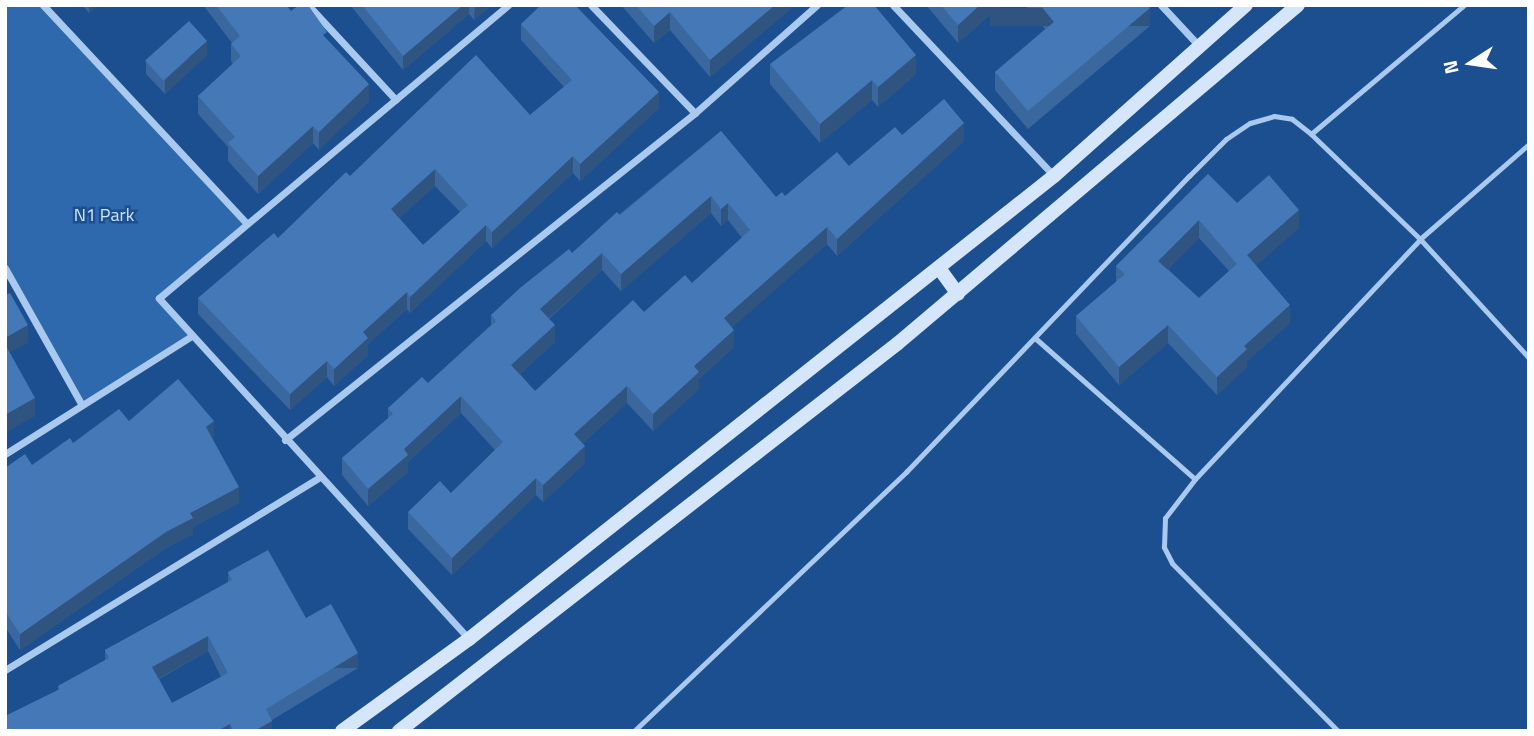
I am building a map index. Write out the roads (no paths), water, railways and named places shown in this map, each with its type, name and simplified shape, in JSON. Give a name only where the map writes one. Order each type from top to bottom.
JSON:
[{"type":"street","points":[[43,5],[247,224]]},
{"type":"street","points":[[308,5],[396,100]]},
{"type":"street","points":[[469,639],[318,478],[159,298],[508,5]]},
{"type":"street","points":[[591,5],[695,113]]},
{"type":"street","points":[[285,440],[695,113],[817,5]]},
{"type":"street","points":[[893,5],[1054,176]]},
{"type":"street","points":[[1161,5],[1200,48]]},
{"type":"street","points":[[342,731],[469,639],[1054,176],[1247,5]]},
{"type":"street","points":[[399,731],[958,294],[1298,5]]},
{"type":"street","points":[[5,268],[82,405]]},
{"type":"street","points":[[939,268],[958,294]]},
{"type":"street","points":[[5,454],[192,336]]},
{"type":"street","points":[[5,670],[318,478]]},
{"type":"lane","points":[[1311,134],[1464,5]]},
{"type":"lane","points":[[634,731],[906,472],[1226,139],[1250,123],[1274,116],[1292,119],[1311,134],[1420,239],[1529,358]]},
{"type":"lane","points":[[1338,731],[1166,555],[1165,518],[1195,479],[1420,239],[1529,144]]},
{"type":"lane","points":[[1035,338],[1195,479]]},
{"type":"park label","name":"N1 Park","points":[[104,215]]}]
